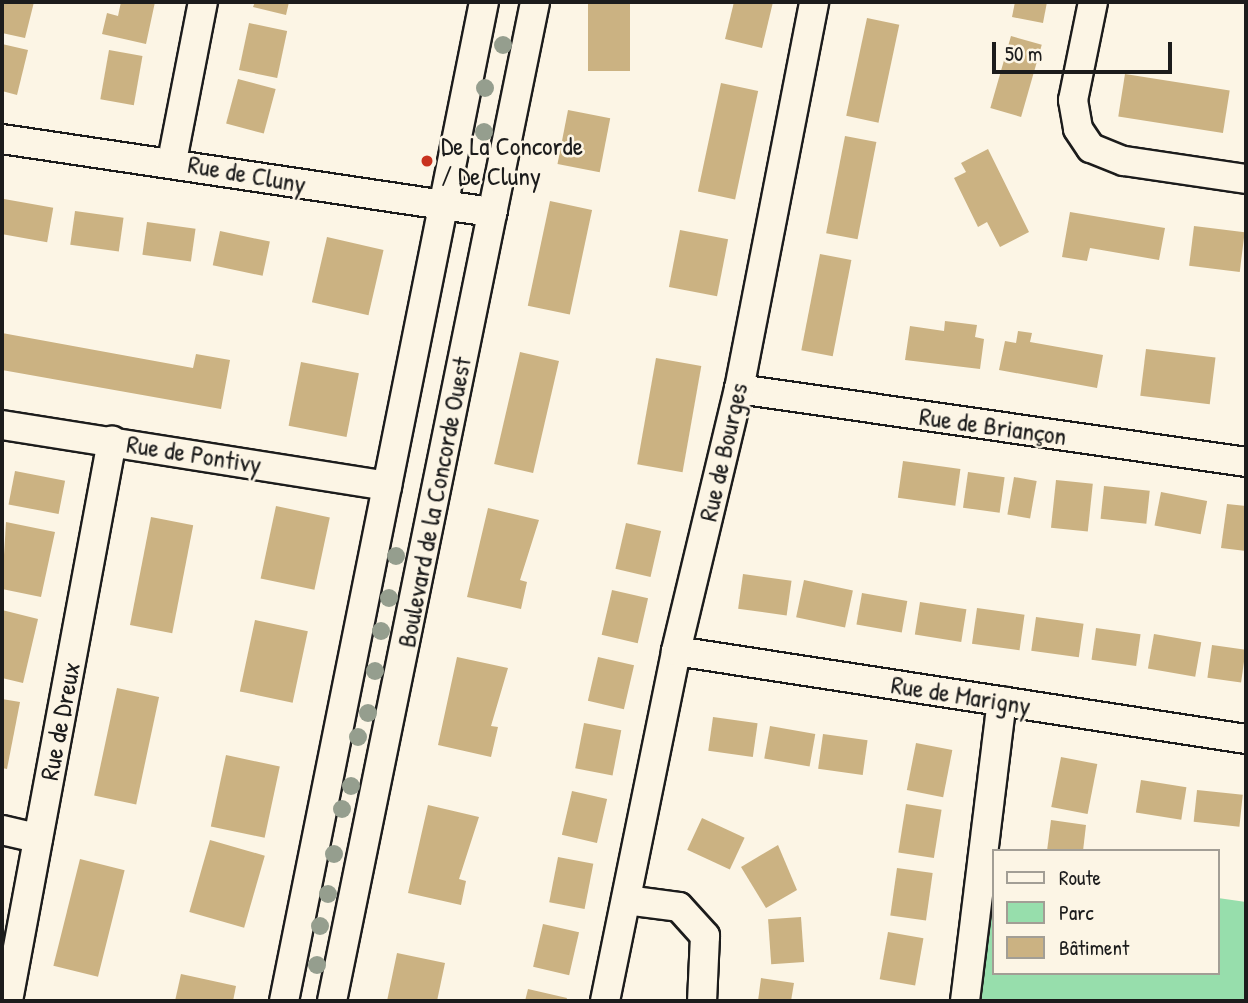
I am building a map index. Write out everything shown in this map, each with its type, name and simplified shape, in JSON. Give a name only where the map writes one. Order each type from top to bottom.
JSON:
[{"type":"street","points":[[172,161],[203,2]]},
{"type":"street","name":"Boulevard de la Concorde Ouest","points":[[284,1001],[484,2]]},
{"type":"street","name":"Boulevard de la Concorde Ouest","points":[[332,1001],[535,2]]},
{"type":"street","name":"Rue de Bourges","points":[[606,1001],[676,651],[739,390],[814,2]]},
{"type":"street","points":[[1093,2],[1073,100],[1078,130],[1091,148],[1124,161],[1246,179]]},
{"type":"street","name":"Rue de Cluny","points":[[2,139],[172,161],[493,212]]},
{"type":"street","name":"Rue de Briançon","points":[[739,390],[1246,462]]},
{"type":"street","name":"Rue de Pontivy","points":[[2,425],[387,486]]},
{"type":"street","name":"Rue de Dreux","points":[[8,1001],[112,441]]},
{"type":"street","name":"Rue de Marigny","points":[[676,651],[1246,739]]},
{"type":"street","points":[[965,1001],[1002,701]]},
{"type":"street","points":[[2,830],[38,838]]},
{"type":"street","points":[[626,900],[679,907],[705,936],[702,1001]]},
{"type":"green space","points":[[992,873],[992,975],[1220,975],[1220,898],[1246,902],[1246,1001],[965,1001]]},
{"type":"building","points":[[2,2],[34,2],[25,38],[2,33]]},
{"type":"building","points":[[121,2],[155,2],[146,44],[102,34],[107,13],[118,16]]},
{"type":"building","points":[[255,2],[289,2],[286,15],[253,7]]},
{"type":"building","points":[[588,2],[630,2],[630,71],[588,71]]},
{"type":"building","points":[[734,2],[773,2],[762,48],[725,39]]},
{"type":"building","points":[[1015,2],[1047,2],[1043,23],[1012,17]]},
{"type":"building","points":[[867,18],[899,25],[878,123],[846,116]]},
{"type":"building","points":[[249,23],[287,31],[277,78],[239,70]]},
{"type":"building","points":[[1011,36],[1042,45],[1021,117],[990,108]]},
{"type":"building","points":[[2,44],[28,50],[17,95],[2,91]]},
{"type":"building","points":[[109,50],[142,56],[134,105],[100,99]]},
{"type":"building","points":[[1125,74],[1230,91],[1223,133],[1118,116]]},
{"type":"building","points":[[238,79],[276,89],[264,134],[226,123]]},
{"type":"building","points":[[721,83],[758,91],[735,199],[698,192]]},
{"type":"building","points":[[568,110],[610,118],[600,172],[558,164]]},
{"type":"building","points":[[845,136],[876,142],[858,239],[826,233]]},
{"type":"building","points":[[988,149],[1029,232],[1000,247],[987,222],[978,227],[954,178],[966,172],[961,163]]},
{"type":"building","points":[[4,199],[53,208],[47,242],[2,234]]},
{"type":"building","points":[[550,201],[592,210],[570,315],[528,306]]},
{"type":"building","points":[[75,211],[124,218],[119,251],[70,245]]},
{"type":"building","points":[[1070,212],[1165,228],[1159,260],[1090,248],[1087,261],[1062,257]]},
{"type":"building","points":[[147,222],[196,229],[191,261],[142,255]]},
{"type":"building","points":[[1194,226],[1245,232],[1240,272],[1189,266]]},
{"type":"building","points":[[680,230],[728,239],[717,296],[669,287]]},
{"type":"building","points":[[220,231],[270,242],[263,276],[213,265]]},
{"type":"building","points":[[327,237],[384,250],[368,315],[312,302]]},
{"type":"building","points":[[820,254],[851,260],[833,356],[801,350]]},
{"type":"building","points":[[945,321],[977,325],[975,337],[984,339],[980,369],[905,360],[910,326],[944,331]]},
{"type":"building","points":[[1018,331],[1032,333],[1030,342],[1103,355],[1097,388],[999,370],[1005,341],[1016,343]]},
{"type":"building","points":[[2,333],[193,368],[196,354],[230,360],[221,409],[2,370]]},
{"type":"building","points":[[1146,349],[1215,358],[1210,404],[1140,396]]},
{"type":"building","points":[[520,352],[559,361],[533,473],[494,464]]},
{"type":"building","points":[[656,358],[701,366],[683,472],[637,464]]},
{"type":"building","points":[[301,362],[359,373],[347,437],[289,426]]},
{"type":"building","points":[[903,461],[960,469],[955,506],[898,498]]},
{"type":"building","points":[[15,471],[65,481],[59,514],[9,504]]},
{"type":"building","points":[[968,472],[1005,477],[1000,513],[963,508]]},
{"type":"building","points":[[1014,477],[1037,481],[1030,518],[1007,514]]},
{"type":"building","points":[[1056,480],[1093,484],[1088,532],[1051,528]]},
{"type":"building","points":[[1104,486],[1150,491],[1146,524],[1101,519]]},
{"type":"building","points":[[1161,492],[1207,501],[1201,534],[1155,525]]},
{"type":"building","points":[[1227,504],[1246,506],[1246,551],[1221,548]]},
{"type":"building","points":[[276,506],[330,517],[314,590],[261,578]]},
{"type":"building","points":[[488,508],[539,520],[520,580],[527,582],[521,609],[467,597]]},
{"type":"building","points":[[151,517],[193,525],[172,633],[130,625]]},
{"type":"building","points":[[6,522],[55,532],[41,597],[2,589]]},
{"type":"building","points":[[626,523],[661,531],[651,577],[615,569]]},
{"type":"building","points":[[743,574],[792,581],[787,615],[738,609]]},
{"type":"building","points":[[804,580],[853,590],[845,628],[796,617]]},
{"type":"building","points":[[612,590],[648,598],[638,643],[602,635]]},
{"type":"building","points":[[862,593],[907,601],[902,633],[856,625]]},
{"type":"building","points":[[920,602],[966,609],[961,642],[915,635]]},
{"type":"building","points":[[977,608],[1025,615],[1020,650],[972,644]]},
{"type":"building","points":[[2,610],[38,619],[23,683],[2,678]]},
{"type":"building","points":[[1036,617],[1084,624],[1079,657],[1031,651]]},
{"type":"building","points":[[255,620],[308,631],[293,703],[240,691]]},
{"type":"building","points":[[1096,628],[1141,634],[1136,666],[1092,660]]},
{"type":"building","points":[[1154,634],[1201,642],[1195,677],[1148,668]]},
{"type":"building","points":[[1212,645],[1246,650],[1241,682],[1207,678]]},
{"type":"building","points":[[457,657],[508,668],[491,726],[498,727],[491,757],[438,745]]},
{"type":"building","points":[[598,657],[634,665],[624,709],[588,701]]},
{"type":"building","points":[[117,688],[159,697],[136,805],[94,796]]},
{"type":"building","points":[[2,699],[20,702],[7,769],[2,768]]},
{"type":"building","points":[[713,717],[758,723],[753,757],[708,751]]},
{"type":"building","points":[[584,723],[621,730],[613,775],[575,768]]},
{"type":"building","points":[[770,726],[815,734],[810,766],[764,758]]},
{"type":"building","points":[[823,734],[868,740],[863,775],[818,769]]},
{"type":"building","points":[[916,743],[952,750],[943,797],[907,790]]},
{"type":"building","points":[[226,755],[280,766],[265,838],[211,826]]},
{"type":"building","points":[[1061,757],[1097,764],[1088,814],[1051,807]]},
{"type":"building","points":[[1141,780],[1186,787],[1181,820],[1136,813]]},
{"type":"building","points":[[1197,790],[1243,795],[1239,827],[1194,822]]},
{"type":"building","points":[[572,791],[607,799],[597,843],[562,835]]},
{"type":"building","points":[[906,804],[942,810],[934,858],[898,852]]},
{"type":"building","points":[[428,805],[479,817],[459,879],[466,881],[461,905],[408,893]]},
{"type":"building","points":[[702,818],[745,838],[730,870],[687,850]]},
{"type":"building","points":[[1051,820],[1086,825],[1083,849],[1047,849]]},
{"type":"building","points":[[210,840],[265,856],[244,928],[189,912]]},
{"type":"building","points":[[778,845],[797,890],[766,908],[741,867]]},
{"type":"building","points":[[558,857],[593,864],[585,909],[549,902]]},
{"type":"building","points":[[80,859],[125,870],[98,977],[53,966]]},
{"type":"building","points":[[897,868],[933,873],[926,921],[890,916]]},
{"type":"building","points":[[801,917],[804,962],[771,964],[768,919]]},
{"type":"building","points":[[543,924],[579,932],[569,975],[533,967]]},
{"type":"building","points":[[888,932],[923,938],[915,986],[880,979]]},
{"type":"building","points":[[397,953],[445,963],[437,1001],[387,1001]]},
{"type":"building","points":[[181,974],[236,986],[233,1001],[175,1001]]},
{"type":"building","points":[[761,978],[794,983],[791,1001],[758,1001]]},
{"type":"building","points":[[528,989],[567,998],[566,1001],[525,1001]]},
{"type":"place","name":"De La Concorde / De Cluny","points":[[427,161]]}]
